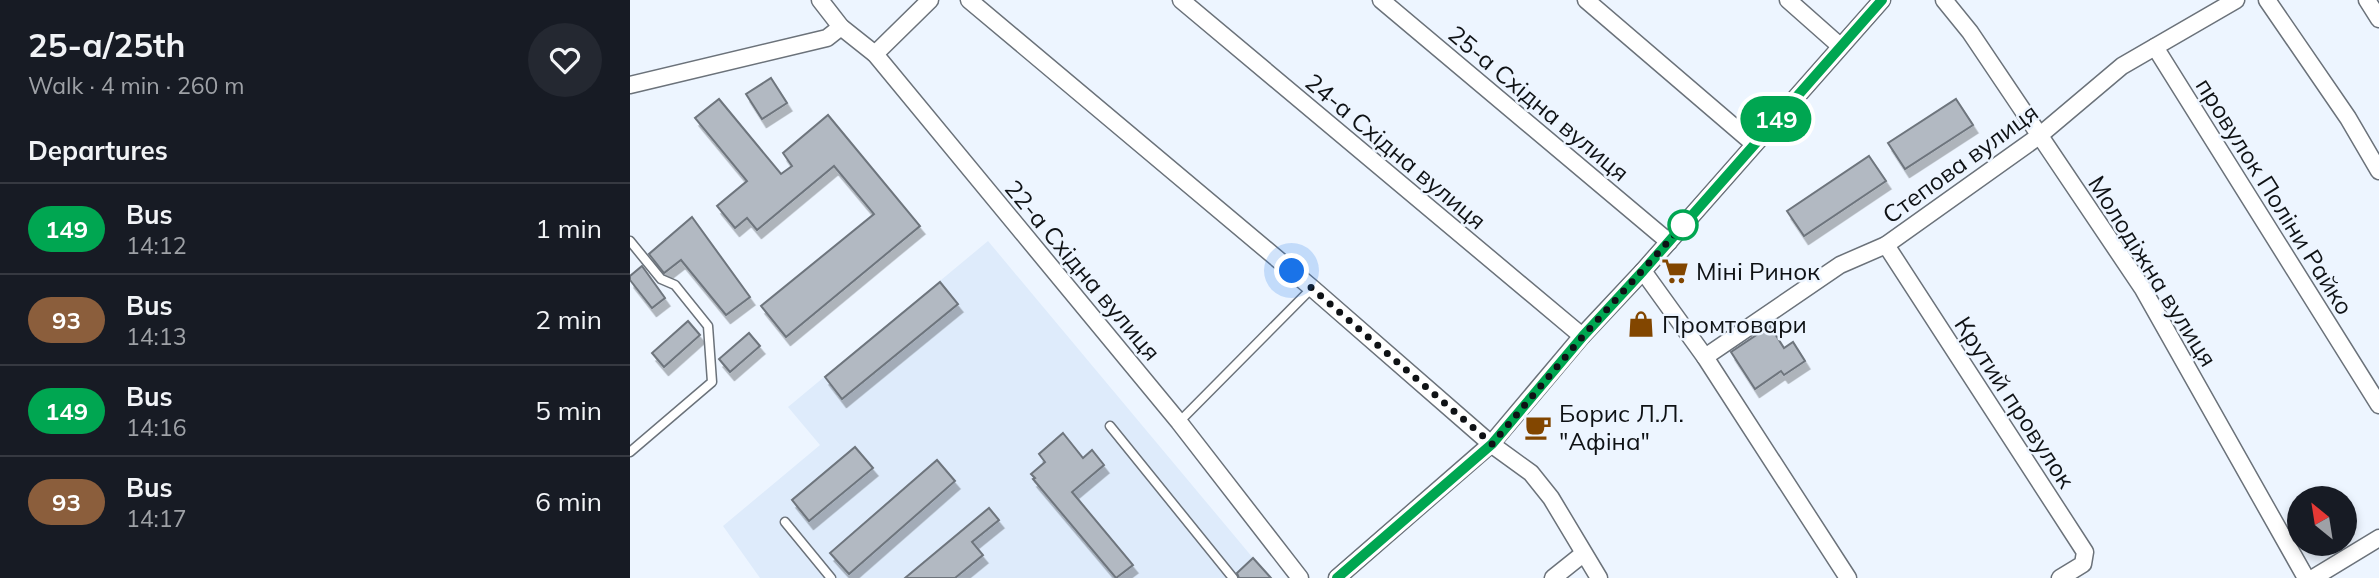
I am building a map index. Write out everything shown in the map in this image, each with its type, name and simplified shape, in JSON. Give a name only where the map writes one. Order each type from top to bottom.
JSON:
[{"type":"street","name":"22-а Східна вулиця","points":[[820,0],[841,27],[875,54],[1179,422],[1300,578]]},
{"type":"street","points":[[875,54],[930,0]]},
{"type":"street","points":[[969,0],[1312,288],[1492,444],[1531,473],[1541,483],[1599,578]]},
{"type":"street","name":"24-а Східна вулиця","points":[[1181,0],[1583,336]]},
{"type":"street","name":"25-а Східна вулиця","points":[[1381,0],[1669,242]]},
{"type":"street","points":[[1586,0],[1754,144]]},
{"type":"street","points":[[1788,0],[1840,46]]},
{"type":"street","points":[[1337,578],[1492,444],[1583,336],[1882,0]]},
{"type":"street","name":"Молодіжна вулиця","points":[[1944,0],[1970,32],[2143,289],[2306,578]]},
{"type":"street","name":"Степова вулиця","points":[[1705,357],[1840,265],[1886,245],[2039,136],[2122,66],[2236,0]]},
{"type":"street","points":[[2267,0],[2348,118],[2379,171]]},
{"type":"street","points":[[2367,0],[2379,19]]},
{"type":"street","points":[[630,85],[827,38],[841,27]]},
{"type":"street","name":"провулок Поліни Райко","points":[[2155,47],[2379,405]]},
{"type":"street","name":"Крутий провулок","points":[[1886,245],[2085,552],[2083,564],[2060,578]]},
{"type":"street","points":[[1643,271],[1705,357],[1848,578]]},
{"type":"street","points":[[2313,578],[2379,538]]},
{"type":"street","points":[[1553,578],[1583,554]]},
{"type":"lane","points":[[630,241],[661,279],[675,285],[708,326],[712,382],[630,452]]},
{"type":"lane","points":[[1179,422],[1312,288]]},
{"type":"lane","points":[[1110,426],[1233,578]]},
{"type":"lane","points":[[785,522],[831,578]]},
{"type":"shaded area","points":[[988,241],[1271,578],[760,578],[723,526],[820,445],[788,407]]},
{"type":"building","points":[[771,78],[787,103],[762,119],[746,94]]},
{"type":"building","points":[[719,99],[781,174],[792,166],[783,153],[828,115],[920,226],[786,337],[761,306],[874,214],[834,166],[757,230],[747,218],[735,228],[717,206],[747,181],[695,118]]},
{"type":"building","points":[[1956,99],[1973,125],[1905,169],[1888,143]]},
{"type":"building","points":[[1869,156],[1886,181],[1804,236],[1787,211]]},
{"type":"building","points":[[692,217],[750,297],[726,315],[681,260],[664,273],[649,254]]},
{"type":"building","points":[[642,266],[665,298],[652,308],[630,280],[630,276]]},
{"type":"building","points":[[940,282],[958,304],[842,399],[825,377]]},
{"type":"building","points":[[688,321],[700,335],[664,367],[652,353]]},
{"type":"building","points":[[1770,326],[1784,348],[1793,342],[1805,361],[1784,375],[1781,371],[1755,389],[1731,352]]},
{"type":"building","points":[[749,333],[760,346],[730,372],[719,359]]},
{"type":"building","points":[[1063,433],[1083,458],[1092,450],[1104,465],[1072,492],[1133,565],[1116,578],[1031,474],[1045,462],[1039,454]]},
{"type":"building","points":[[855,447],[873,468],[809,521],[792,500]]},
{"type":"building","points":[[937,460],[955,481],[849,574],[830,553]]},
{"type":"building","points":[[989,508],[999,520],[972,542],[983,555],[955,578],[905,578]]},
{"type":"building","points":[[1253,558],[1271,578],[1239,578],[1237,573]]},
{"type":"bus line","name":"149","points":[[1337,578],[1492,444],[1583,336],[1882,0]]},
{"type":"place","name":"Міні Ринок","points":[[1675,271]]},
{"type":"place","name":"Промтовари","points":[[1641,324]]},
{"type":"place","name":"Борис Л.Л. \"Афіна\"","points":[[1538,427]]},
{"type":"route","points":[[1292,271],[1492,444],[1583,336],[1686,222],[1683,225]]}]
